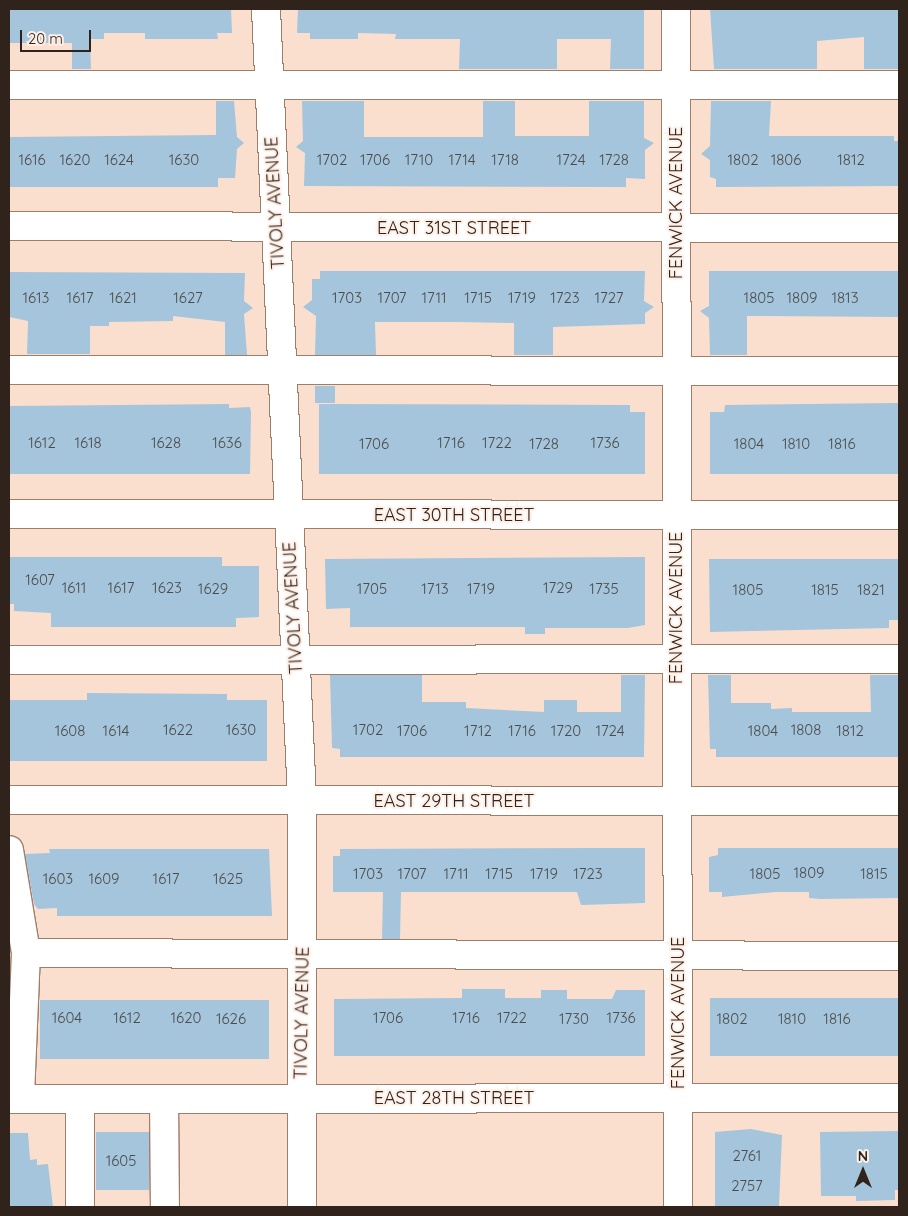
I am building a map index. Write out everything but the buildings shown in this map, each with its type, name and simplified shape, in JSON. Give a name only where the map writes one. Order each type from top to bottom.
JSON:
[{"type":"street","name":"TIVOLY AVENUE","points":[[266,9],[302,800],[302,1207]]},
{"type":"street","name":"FENWICK AVENUE","points":[[676,9],[675,515],[678,1207]]},
{"type":"street","points":[[9,85],[899,86]]},
{"type":"street","name":"EAST 31ST STREET","points":[[9,226],[899,228]]},
{"type":"street","points":[[9,370],[899,371]]},
{"type":"street","name":"EAST 30TH STREET","points":[[9,514],[899,515]]},
{"type":"street","points":[[9,660],[899,659]]},
{"type":"street","name":"EAST 29TH STREET","points":[[9,800],[899,801]]},
{"type":"street","points":[[9,850],[26,953],[14,1099]]},
{"type":"street","points":[[26,953],[899,956]]},
{"type":"street","name":"EAST 28TH STREET","points":[[14,1099],[899,1098]]},
{"type":"street","points":[[80,1099],[80,1207]]},
{"type":"street","points":[[164,1099],[164,1207]]}]
